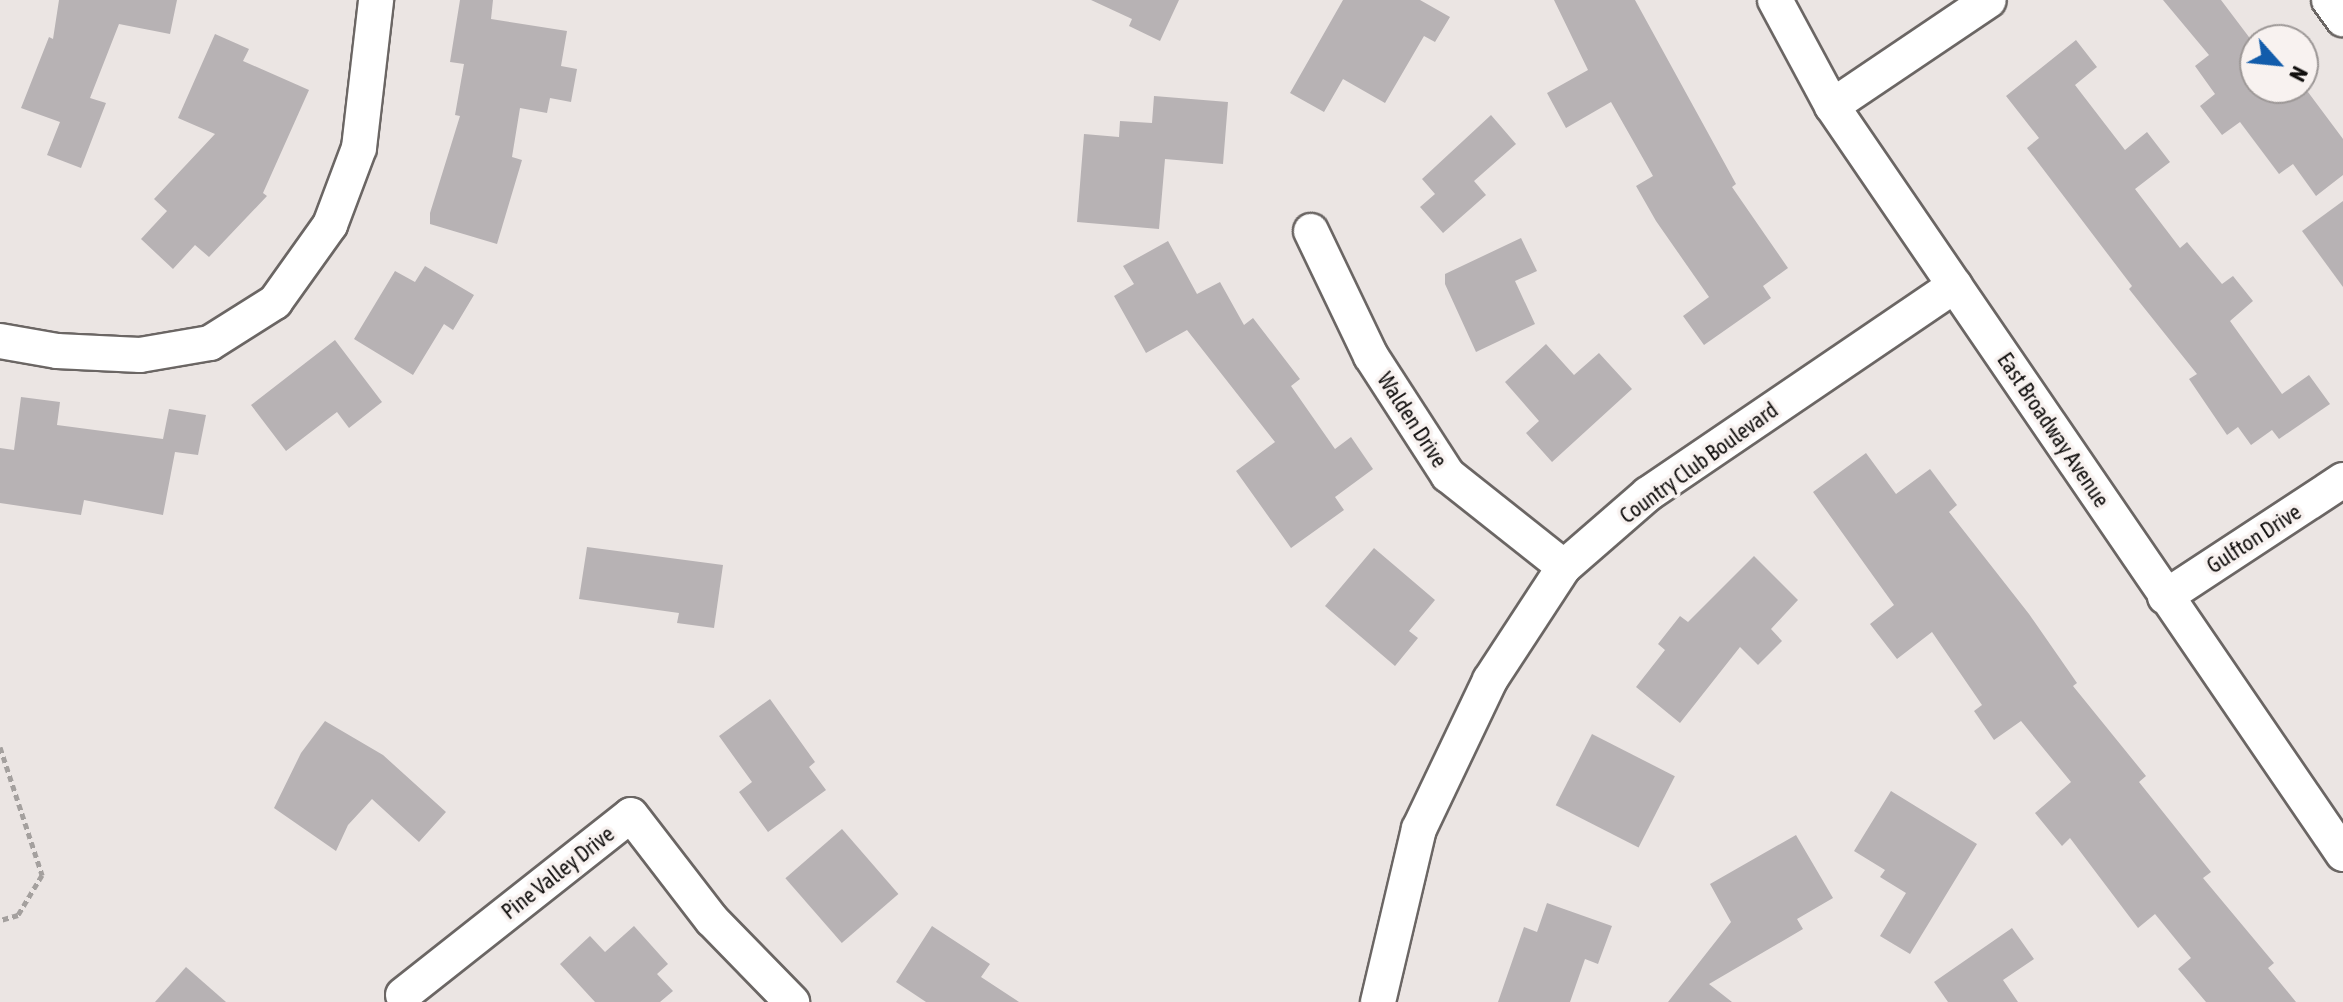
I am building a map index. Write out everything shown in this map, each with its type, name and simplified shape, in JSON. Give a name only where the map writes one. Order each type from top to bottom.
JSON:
[{"type":"street","points":[[0,341],[57,351],[140,355],[210,343],[275,302],[330,225],[359,148],[376,0]]},
{"type":"street","name":"East Broadway Avenue","points":[[1775,0],[1832,106],[2343,854]]},
{"type":"street","points":[[1832,106],[1989,0]]},
{"type":"street","points":[[2329,0],[2343,19]]},
{"type":"street","name":"Walden Drive","points":[[1311,231],[1371,356],[1448,475],[1564,567]]},
{"type":"street","name":"Country Club Boulevard","points":[[1378,1002],[1419,829],[1490,680],[1564,567],[1648,494],[1955,285]]},
{"type":"street","name":"Gulfton Drive","points":[[2165,597],[2343,480]]},
{"type":"street","name":"Pine Valley Drive","points":[[403,995],[631,815],[712,920],[792,1002]]},
{"type":"path","points":[[0,747],[42,875],[18,915],[0,920]]},
{"type":"building","points":[[59,0],[177,0],[170,34],[119,24],[90,98],[106,103],[81,168],[47,155],[60,122],[21,108],[49,37],[53,39]]},
{"type":"building","points":[[460,0],[493,0],[491,19],[567,31],[561,66],[577,69],[571,102],[550,98],[547,113],[520,108],[512,157],[522,160],[497,244],[430,224],[430,213],[460,116],[455,115],[464,64],[450,62]]},
{"type":"building","points":[[1091,0],[1179,0],[1160,41],[1129,26],[1132,19]]},
{"type":"building","points":[[1343,0],[1420,0],[1450,17],[1435,42],[1424,36],[1385,103],[1343,79],[1324,112],[1290,93]]},
{"type":"building","points":[[1554,0],[1635,0],[1736,184],[1732,187],[1788,268],[1763,286],[1771,298],[1704,345],[1683,316],[1709,297],[1656,221],[1636,186],[1653,176],[1611,102],[1566,128],[1547,93],[1588,70]]},
{"type":"building","points":[[2163,0],[2221,0],[2239,24],[2239,104],[2317,104],[2343,139],[2343,175],[2316,196],[2293,164],[2279,174],[2240,122],[2222,135],[2200,106],[2215,94],[2195,66],[2209,55]]},
{"type":"building","points":[[215,34],[249,49],[243,61],[309,90],[263,193],[267,196],[209,257],[195,245],[173,269],[141,239],[167,211],[154,199],[215,134],[178,118]]},
{"type":"building","points":[[2076,40],[2097,67],[2075,85],[2125,150],[2147,132],[2170,162],[2135,189],[2180,248],[2187,242],[2222,284],[2233,276],[2253,301],[2230,321],[2282,394],[2309,375],[2330,404],[2279,439],[2272,430],[2251,445],[2238,427],[2227,435],[2189,379],[2197,374],[2129,289],[2132,286],[2027,148],[2039,138],[2006,96]]},
{"type":"building","points":[[1154,96],[1228,102],[1223,164],[1165,159],[1159,229],[1077,222],[1084,134],[1119,137],[1120,121],[1152,123]]},
{"type":"building","points":[[1491,115],[1516,144],[1474,181],[1486,195],[1443,233],[1420,207],[1435,194],[1422,179]]},
{"type":"building","points":[[2343,201],[2343,287],[2302,231]]},
{"type":"building","points":[[1521,238],[1537,271],[1515,281],[1535,324],[1476,352],[1445,284],[1445,274]]},
{"type":"building","points":[[1168,241],[1197,294],[1220,282],[1244,325],[1253,318],[1300,379],[1291,386],[1335,449],[1351,437],[1373,469],[1335,497],[1344,510],[1291,548],[1236,471],[1275,442],[1187,330],[1146,353],[1114,296],[1134,284],[1123,266]]},
{"type":"building","points":[[425,266],[474,295],[453,330],[444,324],[413,375],[354,339],[395,271],[415,282]]},
{"type":"building","points":[[335,340],[382,402],[349,428],[337,412],[286,451],[251,405]]},
{"type":"building","points":[[1546,344],[1574,375],[1599,353],[1632,389],[1552,462],[1526,433],[1539,421],[1505,382]]},
{"type":"building","points":[[21,397],[60,402],[57,425],[163,439],[169,409],[206,415],[198,455],[175,452],[163,515],[84,500],[81,515],[0,503],[0,448],[14,450]]},
{"type":"building","points":[[1866,453],[1896,494],[1930,469],[1957,505],[1949,512],[2029,614],[2077,683],[2073,686],[2146,776],[2139,782],[2211,872],[2203,878],[2274,963],[2268,968],[2296,1002],[2206,1002],[2178,969],[2191,958],[2155,914],[2138,928],[2070,838],[2062,846],[2035,813],[2071,782],[2021,721],[1994,740],[1974,711],[1982,705],[1932,632],[1897,659],[1870,624],[1894,605],[1813,492]]},
{"type":"building","points":[[587,547],[723,565],[714,628],[677,623],[679,613],[579,599]]},
{"type":"building","points":[[1374,548],[1435,600],[1409,631],[1418,638],[1395,666],[1325,606]]},
{"type":"building","points":[[1754,556],[1798,600],[1771,629],[1782,641],[1758,665],[1740,647],[1680,723],[1636,687],[1665,650],[1658,644],[1680,616],[1688,622]]},
{"type":"building","points":[[770,699],[815,762],[809,767],[826,790],[768,832],[739,792],[752,782],[719,736]]},
{"type":"building","points":[[325,721],[383,755],[446,812],[419,842],[372,799],[348,825],[336,851],[274,808],[301,753]]},
{"type":"building","points":[[1592,734],[1675,776],[1639,848],[1556,805]]},
{"type":"building","points":[[1891,791],[1977,844],[1910,954],[1880,936],[1906,893],[1880,877],[1885,870],[1854,851]]},
{"type":"building","points":[[842,829],[898,894],[842,943],[785,878]]},
{"type":"building","points":[[1796,835],[1833,898],[1797,919],[1803,929],[1709,984],[1732,1002],[1668,1002],[1731,922],[1710,884]]},
{"type":"building","points":[[1547,903],[1612,926],[1598,964],[1585,959],[1570,1002],[1498,1002],[1524,927],[1537,932]]},
{"type":"building","points":[[634,926],[668,964],[657,974],[673,991],[660,1002],[595,1002],[560,964],[590,936],[605,952]]},
{"type":"building","points":[[932,926],[990,964],[981,977],[1019,1002],[926,1002],[896,982]]},
{"type":"building","points":[[2012,928],[2034,959],[2003,980],[2018,1002],[1948,1002],[1934,982]]},
{"type":"building","points":[[186,967],[226,1002],[155,1002]]}]
